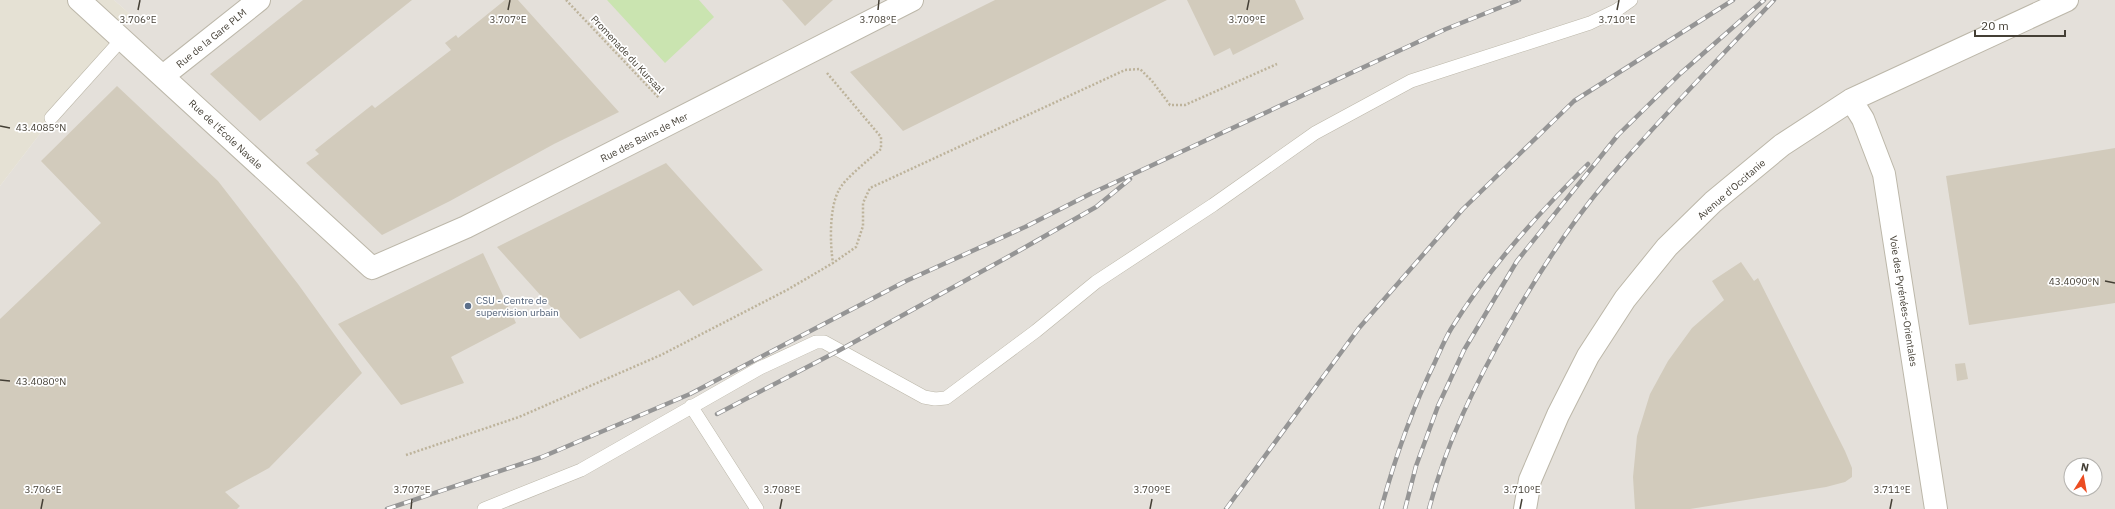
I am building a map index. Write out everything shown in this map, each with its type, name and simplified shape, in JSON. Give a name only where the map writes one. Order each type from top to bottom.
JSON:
[{"type":"street","name":"Rue de l'École Navale","points":[[79,0],[372,268]]},
{"type":"street","name":"Rue de la Gare PLM","points":[[163,76],[259,0]]},
{"type":"street","name":"Rue des Bains de Mer","points":[[372,268],[466,227],[912,0]]},
{"type":"street","name":"Avenue d'Occitanie","points":[[1525,509],[1530,480],[1558,415],[1588,356],[1625,299],[1667,247],[1740,178],[1782,145],[1851,100],[2067,0]]},
{"type":"street","name":"Voie des Pyrénées-Orientales","points":[[1851,100],[1863,119],[1884,174],[1936,509]]},
{"type":"lane","points":[[484,509],[581,470],[760,368],[816,342],[824,342],[924,397],[935,399],[946,398],[1029,336],[1096,282],[1213,205],[1315,133],[1411,81],[1590,23],[1616,10],[1631,0]]},
{"type":"lane","points":[[51,118],[122,39]]},
{"type":"lane","points":[[691,406],[757,509]]},
{"type":"path","name":"Promenade du Kursaal","points":[[566,0],[679,119]]},
{"type":"path","points":[[810,52],[881,137],[881,149],[839,189],[835,201],[830,247],[833,263]]},
{"type":"path","points":[[406,455],[519,417],[661,355],[787,290],[833,263],[856,246],[863,226],[863,203],[870,188],[1125,70],[1140,69],[1152,81],[1170,105],[1185,105],[1277,64]]},
{"type":"shaded area","points":[[0,0],[114,0],[131,15],[0,186]]},
{"type":"shaded area","points":[[114,0],[2115,0],[2115,509],[0,509],[0,186],[131,15]]},
{"type":"green space","points":[[607,0],[699,0],[714,17],[665,63]]},
{"type":"building","points":[[303,0],[412,0],[260,121],[210,74]]},
{"type":"building","points":[[505,0],[518,0],[619,112],[554,144],[450,201],[382,235],[306,163],[319,154],[315,150],[372,105],[375,108],[451,50],[445,43],[456,35],[458,38]]},
{"type":"building","points":[[782,0],[833,0],[805,26]]},
{"type":"building","points":[[995,0],[1167,0],[903,131],[850,72]]},
{"type":"building","points":[[1187,0],[1295,0],[1304,19],[1233,55],[1230,48],[1214,56]]},
{"type":"building","points":[[117,86],[218,181],[298,284],[362,373],[269,468],[225,492],[240,506],[237,509],[0,509],[0,319],[101,223],[41,161]]},
{"type":"building","points":[[2115,148],[2115,303],[1969,325],[1946,176]]},
{"type":"building","points":[[666,163],[763,270],[693,306],[679,290],[580,339],[497,247]]},
{"type":"building","points":[[483,253],[516,323],[451,357],[464,383],[401,405],[338,324]]},
{"type":"building","points":[[1741,262],[1754,281],[1758,278],[1845,451],[1852,468],[1852,477],[1845,482],[1826,487],[1690,509],[1635,509],[1633,477],[1637,436],[1650,394],[1668,361],[1692,328],[1724,300],[1712,281]]},
{"type":"building","points":[[1965,363],[1968,379],[1957,381],[1955,364]]},
{"type":"railway","points":[[387,509],[542,457],[690,394],[906,281],[1025,227],[1090,194],[1446,29],[1519,0]]},
{"type":"railway","points":[[1226,509],[1359,328],[1463,209],[1574,101],[1733,0]]},
{"type":"railway","points":[[1405,509],[1416,466],[1438,406],[1464,350],[1517,261],[1618,135],[1681,73],[1764,0]]},
{"type":"railway","points":[[1429,509],[1444,460],[1474,390],[1510,323],[1554,251],[1591,200],[1624,160],[1774,0]]},
{"type":"railway","points":[[1381,509],[1398,452],[1411,416],[1451,329],[1498,263],[1550,203],[1588,164]]},
{"type":"railway","points":[[717,414],[838,351],[1096,207],[1130,179]]},
{"type":"place","name":"CSU - Centre de supervision urbain","points":[[468,306]]}]
